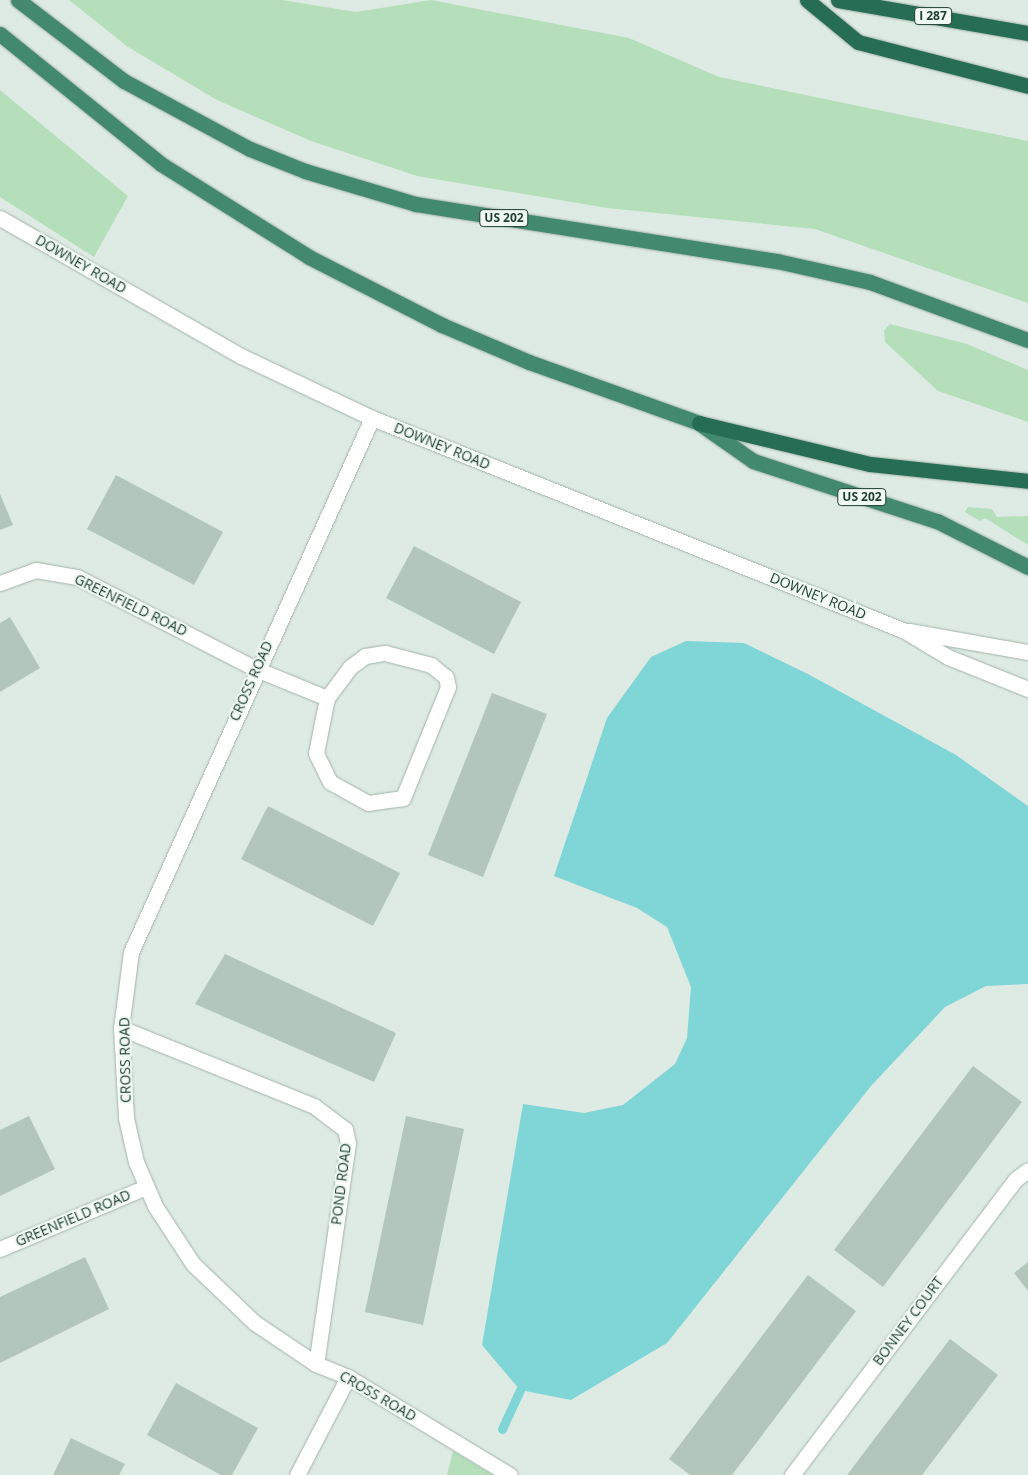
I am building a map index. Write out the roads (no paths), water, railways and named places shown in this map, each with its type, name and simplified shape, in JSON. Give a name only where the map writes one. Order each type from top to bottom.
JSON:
[{"type":"highway","name":"US 202","points":[[18,0],[124,80],[250,149],[305,171],[416,204],[822,270],[936,302],[1028,340]]},
{"type":"highway","points":[[806,0],[858,42],[1028,86]]},
{"type":"highway","name":"I 287","points":[[838,0],[1028,33]]},
{"type":"highway","name":"US 202","points":[[0,34],[162,164],[309,257],[442,325],[529,362],[699,423],[753,462],[937,522],[1028,567]]},
{"type":"highway","points":[[699,423],[870,464],[1028,481]]},
{"type":"street","name":"DOWNEY ROAD","points":[[0,218],[241,356],[372,418],[905,631],[948,657],[1028,689]]},
{"type":"street","name":"CROSS ROAD","points":[[372,418],[256,669],[131,952],[121,1028],[126,1118],[146,1186],[193,1264],[255,1323],[316,1364],[348,1377],[510,1475]]},
{"type":"street","name":"GREENFIELD ROAD","points":[[0,583],[36,570],[77,577],[256,669],[327,698]]},
{"type":"street","name":"DOWNEY ROAD","points":[[905,631],[940,634],[1028,652]]},
{"type":"street","points":[[365,656],[410,657],[446,677],[448,687],[403,798],[368,803],[330,782],[316,753],[327,698],[350,667],[365,656]]},
{"type":"street","name":"POND ROAD","points":[[121,1028],[314,1106],[345,1129],[348,1143],[316,1364]]},
{"type":"street","name":"BONNEY COURT","points":[[792,1475],[1010,1187],[1028,1170]]},
{"type":"street","name":"GREENFIELD ROAD","points":[[0,1249],[146,1186]]},
{"type":"street","points":[[297,1475],[348,1377]]},
{"type":"water","points":[[686,641],[744,643],[808,674],[956,755],[1028,806],[1028,984],[986,986],[945,1007],[871,1086],[667,1343],[571,1400],[520,1390],[482,1345],[523,1104],[584,1113],[623,1105],[675,1064],[687,1038],[691,987],[667,927],[637,908],[554,876],[607,718],[651,657]]},
{"type":"waterway","points":[[502,1429],[520,1390]]}]
